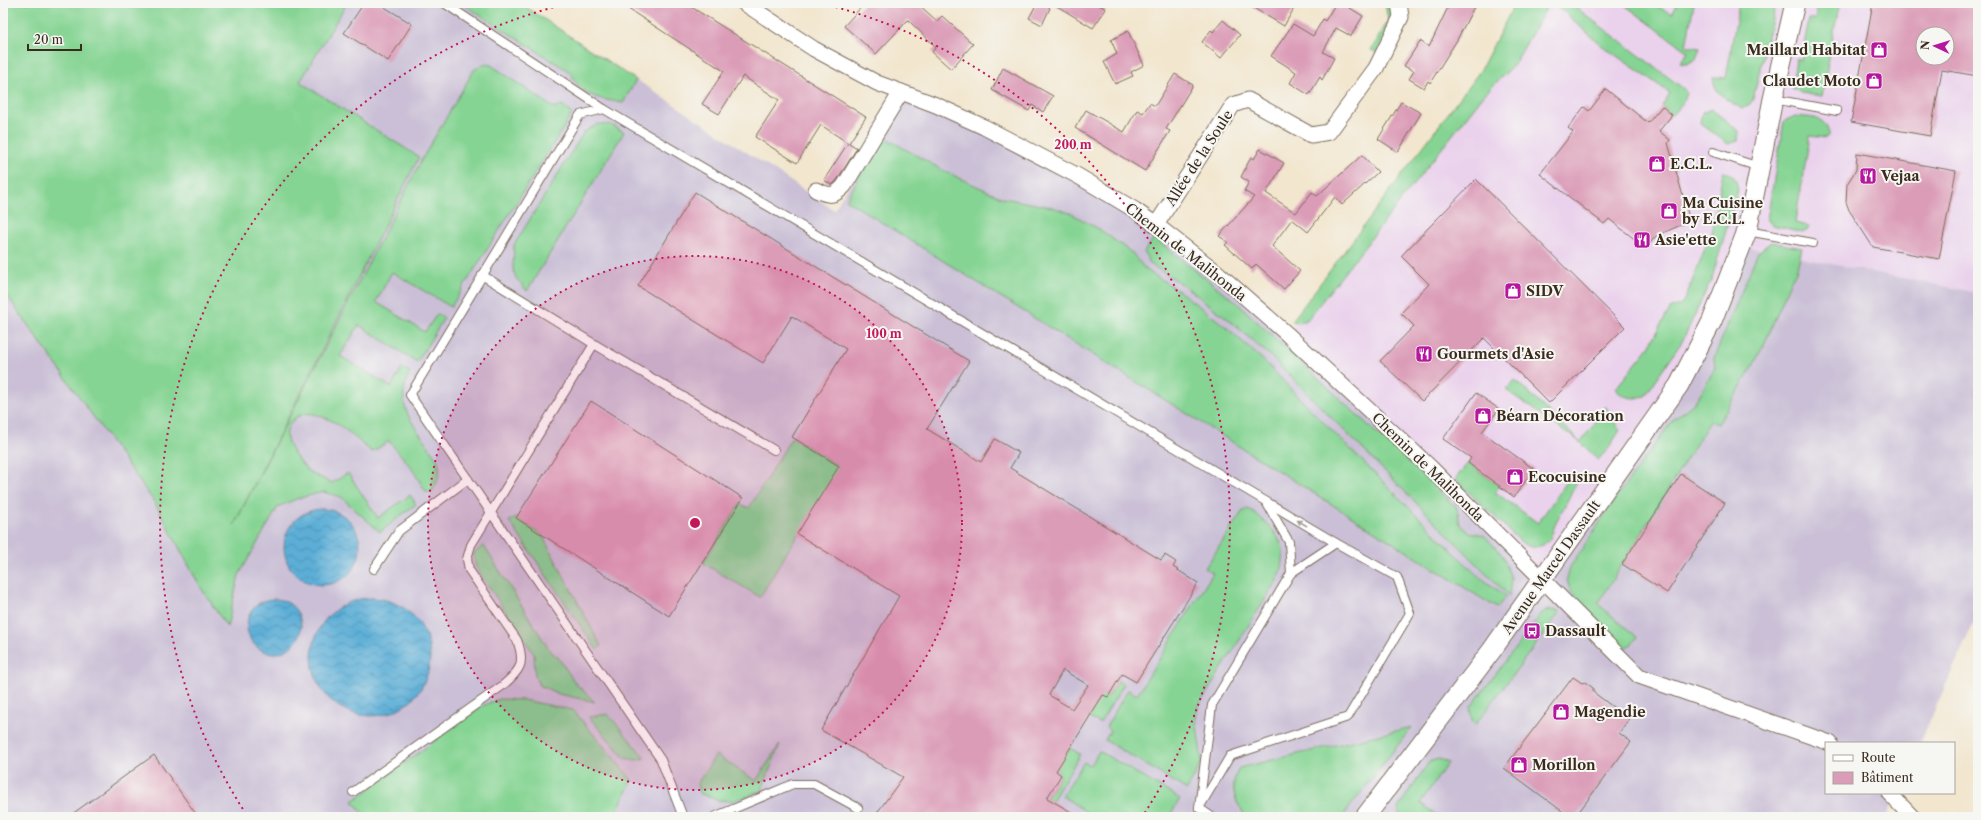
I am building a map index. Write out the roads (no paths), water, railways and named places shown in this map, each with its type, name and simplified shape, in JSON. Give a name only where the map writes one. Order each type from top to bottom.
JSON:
[{"type":"street","name":"Chemin de Malihonda","points":[[744,3],[814,49],[877,83],[984,127],[1071,172],[1135,210],[1156,225],[1219,274],[1431,468],[1639,676],[1827,742]]},
{"type":"street","name":"Allée de la Soule","points":[[1156,225],[1233,105],[1248,100],[1311,135],[1329,132],[1376,68],[1401,18],[1399,3]]},
{"type":"street","name":"Avenue Marcel Dassault","points":[[1365,817],[1476,671],[1543,579],[1679,385],[1712,321],[1747,231],[1773,99],[1795,3]]},
{"type":"street","points":[[816,190],[827,195],[838,193],[844,186],[901,92]]},
{"type":"street","points":[[1890,794],[1912,817]]},
{"type":"lane","points":[[444,3],[604,109],[1266,502],[1397,577],[1410,613],[1348,717],[1230,756],[1199,808]]},
{"type":"lane","points":[[1773,99],[1837,111]]},
{"type":"lane","points":[[604,109],[580,115],[410,394],[661,760],[683,817]]},
{"type":"lane","points":[[1713,152],[1760,167]]},
{"type":"lane","points":[[1747,231],[1814,243]]},
{"type":"lane","points":[[482,275],[594,344],[774,450]]},
{"type":"lane","points":[[353,792],[517,674],[521,665],[522,653],[517,640],[469,570],[467,559],[471,545],[594,344]]},
{"type":"lane","points":[[374,569],[398,531],[468,479]]},
{"type":"lane","points":[[1266,502],[1289,542],[1291,573]]},
{"type":"lane","points":[[1199,808],[1212,705],[1291,573],[1336,543]]},
{"type":"lane","points":[[714,817],[793,784],[814,784],[858,808]]},
{"type":"lane","points":[[1199,808],[1212,817]]},
{"type":"water","points":[[322,509],[336,512],[349,520],[357,533],[360,547],[357,561],[349,574],[336,582],[322,585],[308,582],[295,574],[287,561],[284,547],[287,533],[295,520],[308,512]]},
{"type":"water","points":[[371,598],[394,602],[413,615],[426,634],[430,657],[426,680],[413,699],[394,712],[371,716],[348,712],[329,699],[316,680],[312,657],[316,634],[329,615],[348,602]]},
{"type":"water","points":[[269,599],[279,599],[289,603],[297,611],[301,621],[301,631],[297,641],[289,649],[279,653],[269,653],[259,649],[251,641],[247,631],[247,621],[251,611],[259,603]]},
{"type":"place","name":"Maillard Habitat","points":[[1879,50]]},
{"type":"place","name":"Claudet Moto","points":[[1874,81]]},
{"type":"place","name":"E.C.L.","points":[[1657,164]]},
{"type":"place","name":"Vejaa","points":[[1868,176]]},
{"type":"place","name":"Ma Cuisine by E.C.L.","points":[[1669,211]]},
{"type":"place","name":"Asie'ette","points":[[1642,240]]},
{"type":"place","name":"SIDV","points":[[1513,291]]},
{"type":"place","name":"Gourmets d'Asie","points":[[1424,354]]},
{"type":"place","name":"Béarn Décoration","points":[[1483,416]]},
{"type":"place","name":"Ecocuisine","points":[[1515,477]]},
{"type":"place","name":"Dassault","points":[[1532,631]]},
{"type":"place","name":"Magendie","points":[[1561,712]]},
{"type":"place","name":"Morillon","points":[[1519,765]]}]
